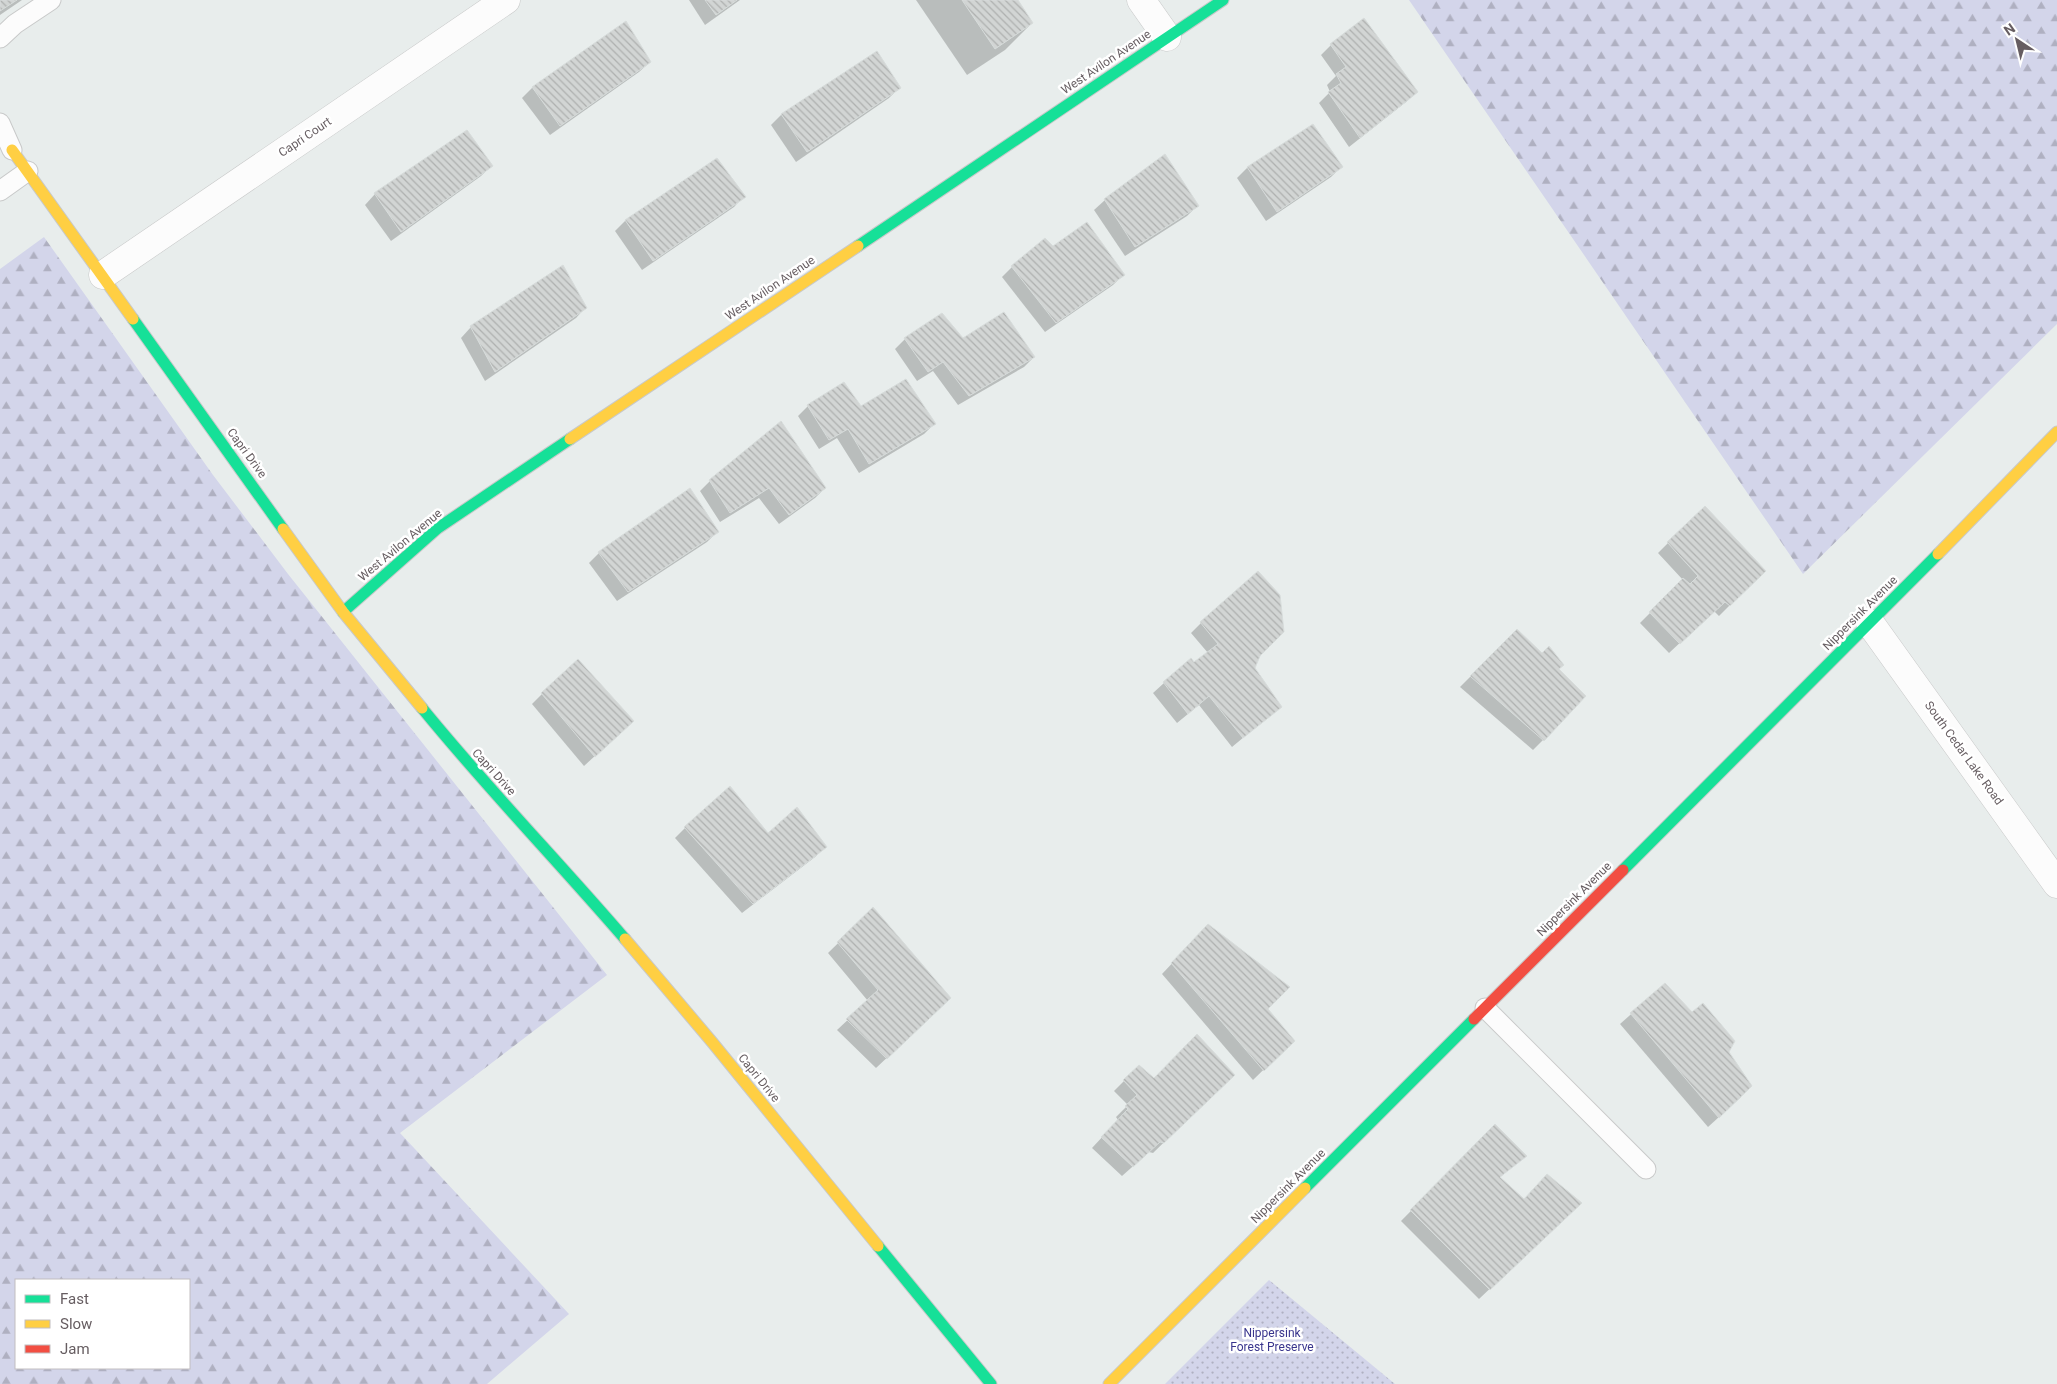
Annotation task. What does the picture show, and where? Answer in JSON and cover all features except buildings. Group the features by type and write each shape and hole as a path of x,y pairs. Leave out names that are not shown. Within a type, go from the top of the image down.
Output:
{"street":[{"name":"Capri Court","path":"103,275 506,0"},
{"path":"1141,0 1167,37"},
{"name":"West Avilon Avenue","path":"343,612 438,528 1223,0"},
{"name":"Capri Drive","path":"12,150 343,612 455,749 577,883 712,1042 991,1384"},
{"name":"Nippersink Avenue","path":"1109,1384 1870,623 2057,432"},
{"name":"South Cedar Lake Road","path":"1870,623 2057,884"}],"lane":[{"path":"0,38 15,24 51,0"},
{"path":"0,123 12,150"},
{"path":"0,191 28,171"},
{"path":"1485,1008 1646,1169"}],"green space":[{"path":"1409,0 2057,0 2057,324 1803,574"},
{"path":"44,237 213,475 288,574 607,975 400,1133 569,1314 487,1384 0,1384 0,269"},
{"name":"Nippersink Forest Preserve","path":"1269,1280 1395,1384 1165,1384"}],"traffic: fast":[{"path":"858,246 1223,0"},
{"path":"133,319 283,529"},
{"path":"343,612 438,528 570,439"},
{"path":"1623,870 1938,554"},
{"path":"422,708 625,939"},
{"path":"1305,1188 1474,1019"},
{"path":"878,1246 991,1384"}],"traffic: slow":[{"path":"12,150 133,319"},
{"path":"570,439 858,246"},
{"path":"1938,554 2057,432"},
{"path":"283,529 343,612 422,708"},
{"path":"625,939 712,1042 878,1246"},
{"path":"1109,1384 1305,1188"}],"traffic: jam":[{"path":"1474,1019 1623,870"}]}
